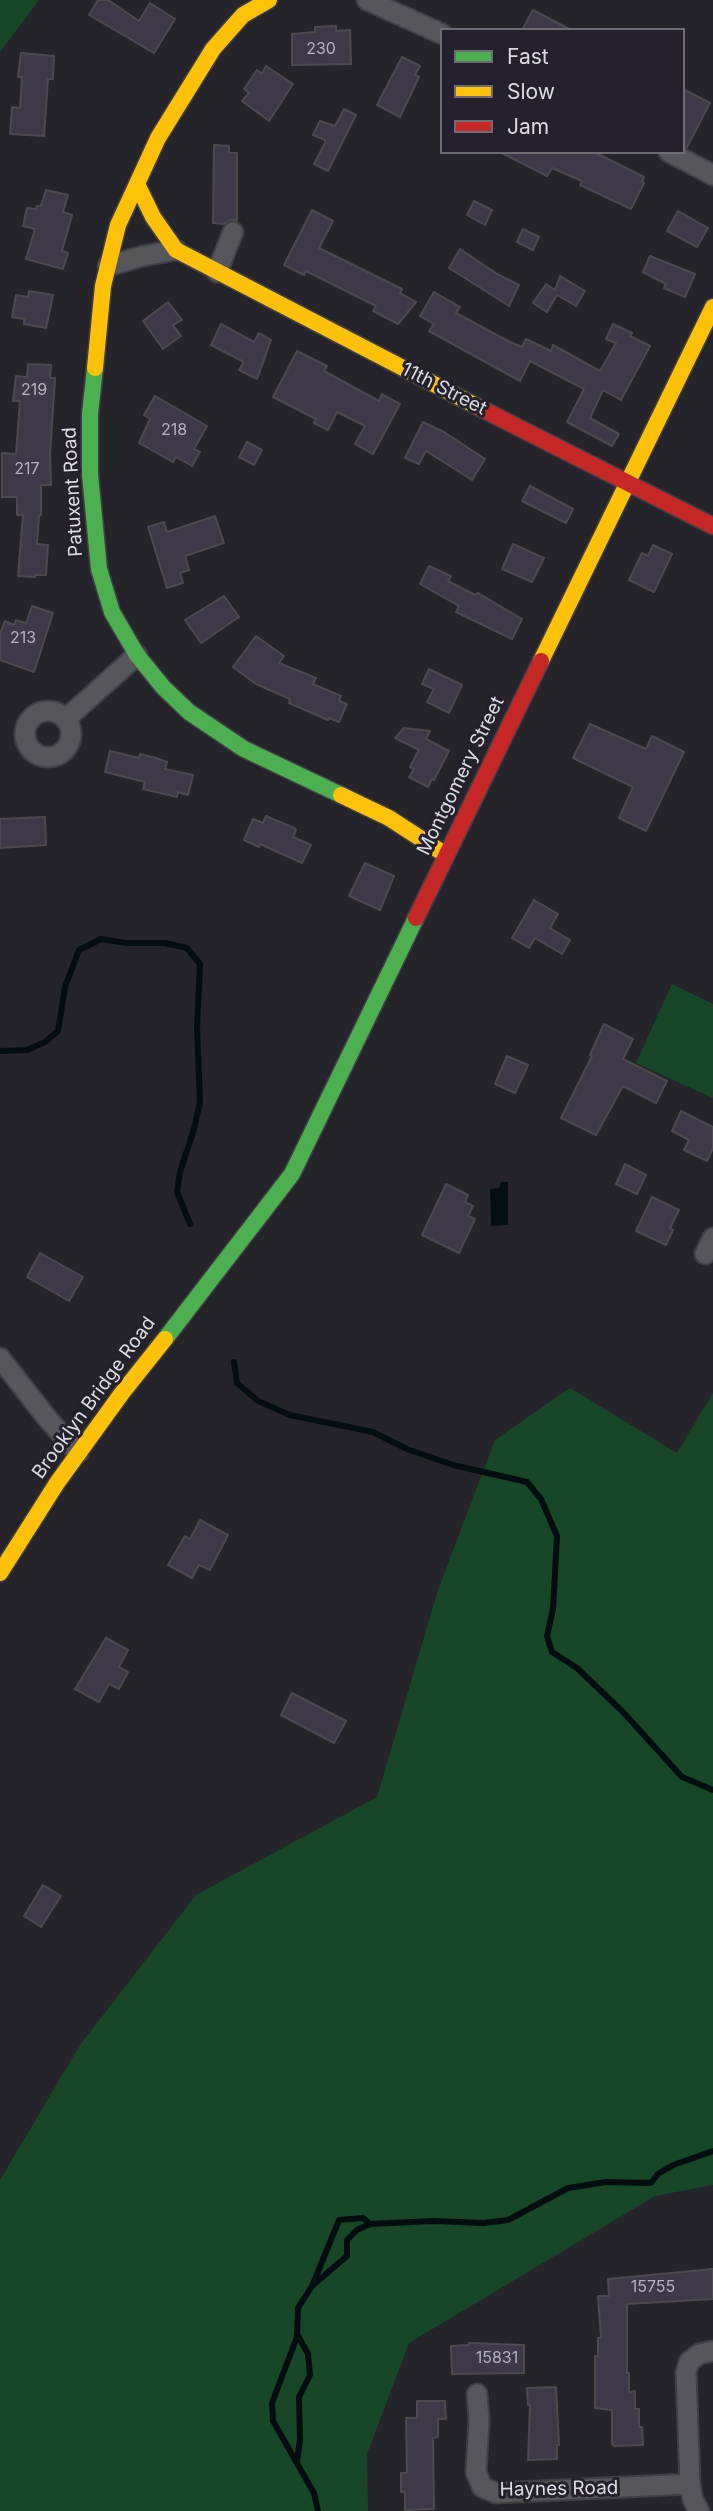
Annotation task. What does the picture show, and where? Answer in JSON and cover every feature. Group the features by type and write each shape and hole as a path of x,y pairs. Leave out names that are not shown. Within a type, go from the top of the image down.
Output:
{"street":[{"name":"Patuxent Road","path":"269,0 243,15 213,48 158,138 118,225 103,286 90,414 90,474 99,569 111,612 137,655 163,687 189,712 216,732 281,767 389,818 446,855"},
{"path":"367,0 440,33"},
{"path":"673,154 713,175"},
{"name":"11th Street","path":"137,184 153,217 176,250 713,526"},
{"path":"217,272 233,232"},
{"path":"108,266 176,250"},
{"name":"Montgomery Street","path":"232,1254 292,1174 713,307"},
{"path":"66,719 137,655"},
{"name":"Brooklyn Bridge Road","path":"0,1573 78,1453 232,1254"},
{"path":"0,1358 47,1419 78,1453"},
{"path":"699,2511 693,2500 690,2484 686,2372 689,2362 699,2354 713,2351"},
{"name":"Haynes Road","path":"477,2394 477,2472 482,2487 496,2493 690,2484"}],"green space":[{"path":"0,0 39,0 0,52"},
{"path":"672,984 713,1004 713,1098 636,1063"},
{"path":"570,1388 677,1453 713,1393 713,2185 655,2196 409,2343 367,2454 368,2511 0,2511 0,2180 80,2045 196,1895 377,1797 438,1590 495,1440"}],"shaded area":[{"path":"501,1182 508,1182 508,1225 491,1226 490,1189 499,1188"}],"building":[{"path":"98,0 108,0 139,21 150,3 175,19 154,53 89,15"},
{"path":"533,10 567,28 523,28"},
{"path":"336,26 336,31 350,30 351,64 292,65 292,34 315,32 315,27"},
{"path":"21,53 54,56 53,79 48,79 44,136 10,134 12,107 20,108 22,77 18,77"},
{"path":"402,57 420,66 415,75 419,77 400,117 377,105"},
{"path":"266,66 293,84 269,121 242,101 249,93 244,89 257,70 262,74"},
{"path":"685,90 710,103 685,146"},
{"path":"344,109 356,115 328,171 314,164 325,140 313,135 320,121 335,126"},
{"path":"214,145 229,146 229,153 237,153 237,220 224,224 213,223"},
{"path":"504,154 598,154 644,177 644,183 631,209 580,185 582,181 552,168 547,176"},
{"path":"46,190 68,195 63,212 72,215 62,251 68,253 63,269 26,259 35,229 23,226 27,208 36,209 41,206"},
{"path":"474,201 492,210 485,225 467,215"},
{"path":"312,210 333,221 319,248 402,289 400,293 416,302 398,324 373,311 376,306 306,271 304,275 284,265"},
{"path":"678,211 708,228 697,247 667,231"},
{"path":"523,229 539,237 533,250 517,242"},
{"path":"460,249 519,285 509,306 449,268"},
{"path":"650,256 695,274 685,297 664,288 666,284 643,272"},
{"path":"560,276 585,291 576,306 557,295 547,312 533,303 546,284 555,290"},
{"path":"29,291 53,295 46,328 24,324 24,319 12,317 16,295 28,297"},
{"path":"434,292 460,307 456,313 508,341 522,347 526,339 551,351 553,345 600,371 616,343 606,339 613,324 650,346 621,400 603,390 590,418 619,434 612,446 567,422 584,389 530,361 520,381 429,331 434,324 420,316"},
{"path":"168,302 182,320 173,325 181,336 163,349 143,321"},
{"path":"221,324 254,342 259,333 271,340 257,379 239,370 244,362 211,345"},
{"path":"297,351 327,366 324,371 379,401 382,394 400,404 373,454 355,444 365,426 337,412 328,430 314,423 316,419 273,397"},
{"path":"28,364 51,365 50,378 55,378 50,454 51,485 41,485 37,544 48,545 46,575 35,577 18,576 23,515 17,515 17,497 2,497 2,453 16,454 20,401 13,401 16,376 27,377"},
{"path":"155,396 207,426 194,449 200,452 192,466 176,457 173,462 139,443 150,419 144,415"},
{"path":"423,422 444,432 485,459 472,480 426,451 419,464 405,458"},
{"path":"247,442 262,450 254,465 239,457"},
{"path":"530,486 573,509 566,523 522,501"},
{"path":"215,516 224,543 185,556 189,570 180,573 183,583 167,588 148,527 164,522 167,532"},
{"path":"513,544 544,558 532,582 502,569"},
{"path":"653,545 672,554 654,592 629,580 642,553 648,556"},
{"path":"429,566 451,576 448,581 475,595 478,593 522,619 512,639 456,612 459,606 420,584"},
{"path":"224,596 239,617 201,643 185,620"},
{"path":"32,606 53,613 34,672 0,660 0,634 5,621 14,625 16,620 26,623"},
{"path":"256,636 284,656 279,663 316,678 313,684 341,696 339,701 347,704 339,722 289,703 290,699 256,684 233,667"},
{"path":"429,669 462,685 449,713 427,702 434,689 422,684"},
{"path":"590,724 646,749 652,736 684,752 646,831 619,818 633,787 573,758"},
{"path":"404,728 430,731 426,739 449,751 428,787 409,777 414,769 410,767 419,750 395,738"},
{"path":"110,751 139,758 140,754 156,758 167,762 165,769 193,775 188,795 178,792 177,797 143,789 145,782 105,772"},
{"path":"266,816 294,828 296,830 293,837 311,845 302,863 260,844 259,847 244,840 253,819 263,823"},
{"path":"45,817 46,845 0,848 0,819"},
{"path":"365,863 394,876 380,910 349,896"},
{"path":"534,900 558,914 550,928 570,940 562,954 535,938 529,948 512,938"},
{"path":"604,1024 633,1039 623,1059 667,1081 656,1103 623,1086 596,1135 561,1118 592,1056 590,1055"},
{"path":"507,1056 528,1065 515,1093 495,1084"},
{"path":"681,1111 713,1127 713,1148 707,1161 684,1150 689,1140 672,1131"},
{"path":"625,1164 646,1175 637,1194 616,1184"},
{"path":"446,1184 468,1195 465,1202 473,1206 468,1216 475,1219 459,1253 422,1235"},
{"path":"652,1197 679,1210 670,1228 673,1230 666,1245 636,1231"},
{"path":"40,1253 83,1277 69,1301 27,1277"},
{"path":"200,1520 228,1535 210,1570 199,1565 192,1578 168,1565 185,1536 190,1539"},
{"path":"106,1638 128,1650 119,1667 128,1672 119,1689 109,1684 99,1702 75,1689"},
{"path":"292,1693 346,1721 334,1743 281,1715"},
{"path":"43,1885 61,1896 41,1927 24,1916"},
{"path":"713,2269 713,2299 627,2304 629,2392 635,2391 635,2409 639,2409 643,2445 614,2446 612,2410 595,2408 595,2356 598,2356 598,2338 601,2338 598,2296 609,2296 608,2279"},
{"path":"469,2343 524,2345 524,2373 452,2374 451,2346"},
{"path":"556,2387 559,2445 557,2459 528,2460 530,2405 527,2388"},
{"path":"417,2401 445,2401 446,2419 438,2419 438,2437 433,2438 434,2509 405,2510 401,2473 407,2473 406,2418 417,2418"}],"waterway":[{"path":"0,1051 27,1050 45,1042 58,1031 65,987 79,950 101,939 126,943 165,943 187,948 200,964 197,1028 200,1102 177,1192 190,1224"},
{"path":"234,1362 237,1383 258,1401 290,1415 373,1432 407,1449 453,1465 527,1482 541,1499 557,1536 553,1609 547,1636 552,1652 577,1668 623,1712 682,1777 713,1790"},
{"path":"318,2511 314,2493 273,2421 272,2403 297,2337 298,2308 312,2286 347,2256 347,2240 357,2230 370,2224 433,2221 484,2223 508,2220 568,2188 606,2182 651,2183 658,2174 673,2165 713,2151"},
{"path":"313,2284 339,2220 363,2218 370,2224"},
{"path":"297,2334 308,2354 310,2375 299,2397 300,2439 297,2462"}],"traffic: fast":[{"path":"95,368 90,414 90,474 99,569 112,612 137,655 163,687 189,712 244,749 341,795"},
{"path":"165,1339 292,1174 416,918"}],"traffic: slow":[{"path":"95,368 103,286 118,225 158,138 213,49 243,15 269,0"},
{"path":"137,184 153,217 176,250 478,407"},
{"path":"541,661 713,307"},
{"path":"341,795 389,818 446,855"},
{"path":"0,1573 57,1483 165,1339"}],"traffic: jam":[{"path":"478,407 713,526"},
{"path":"416,918 541,661"}]}
